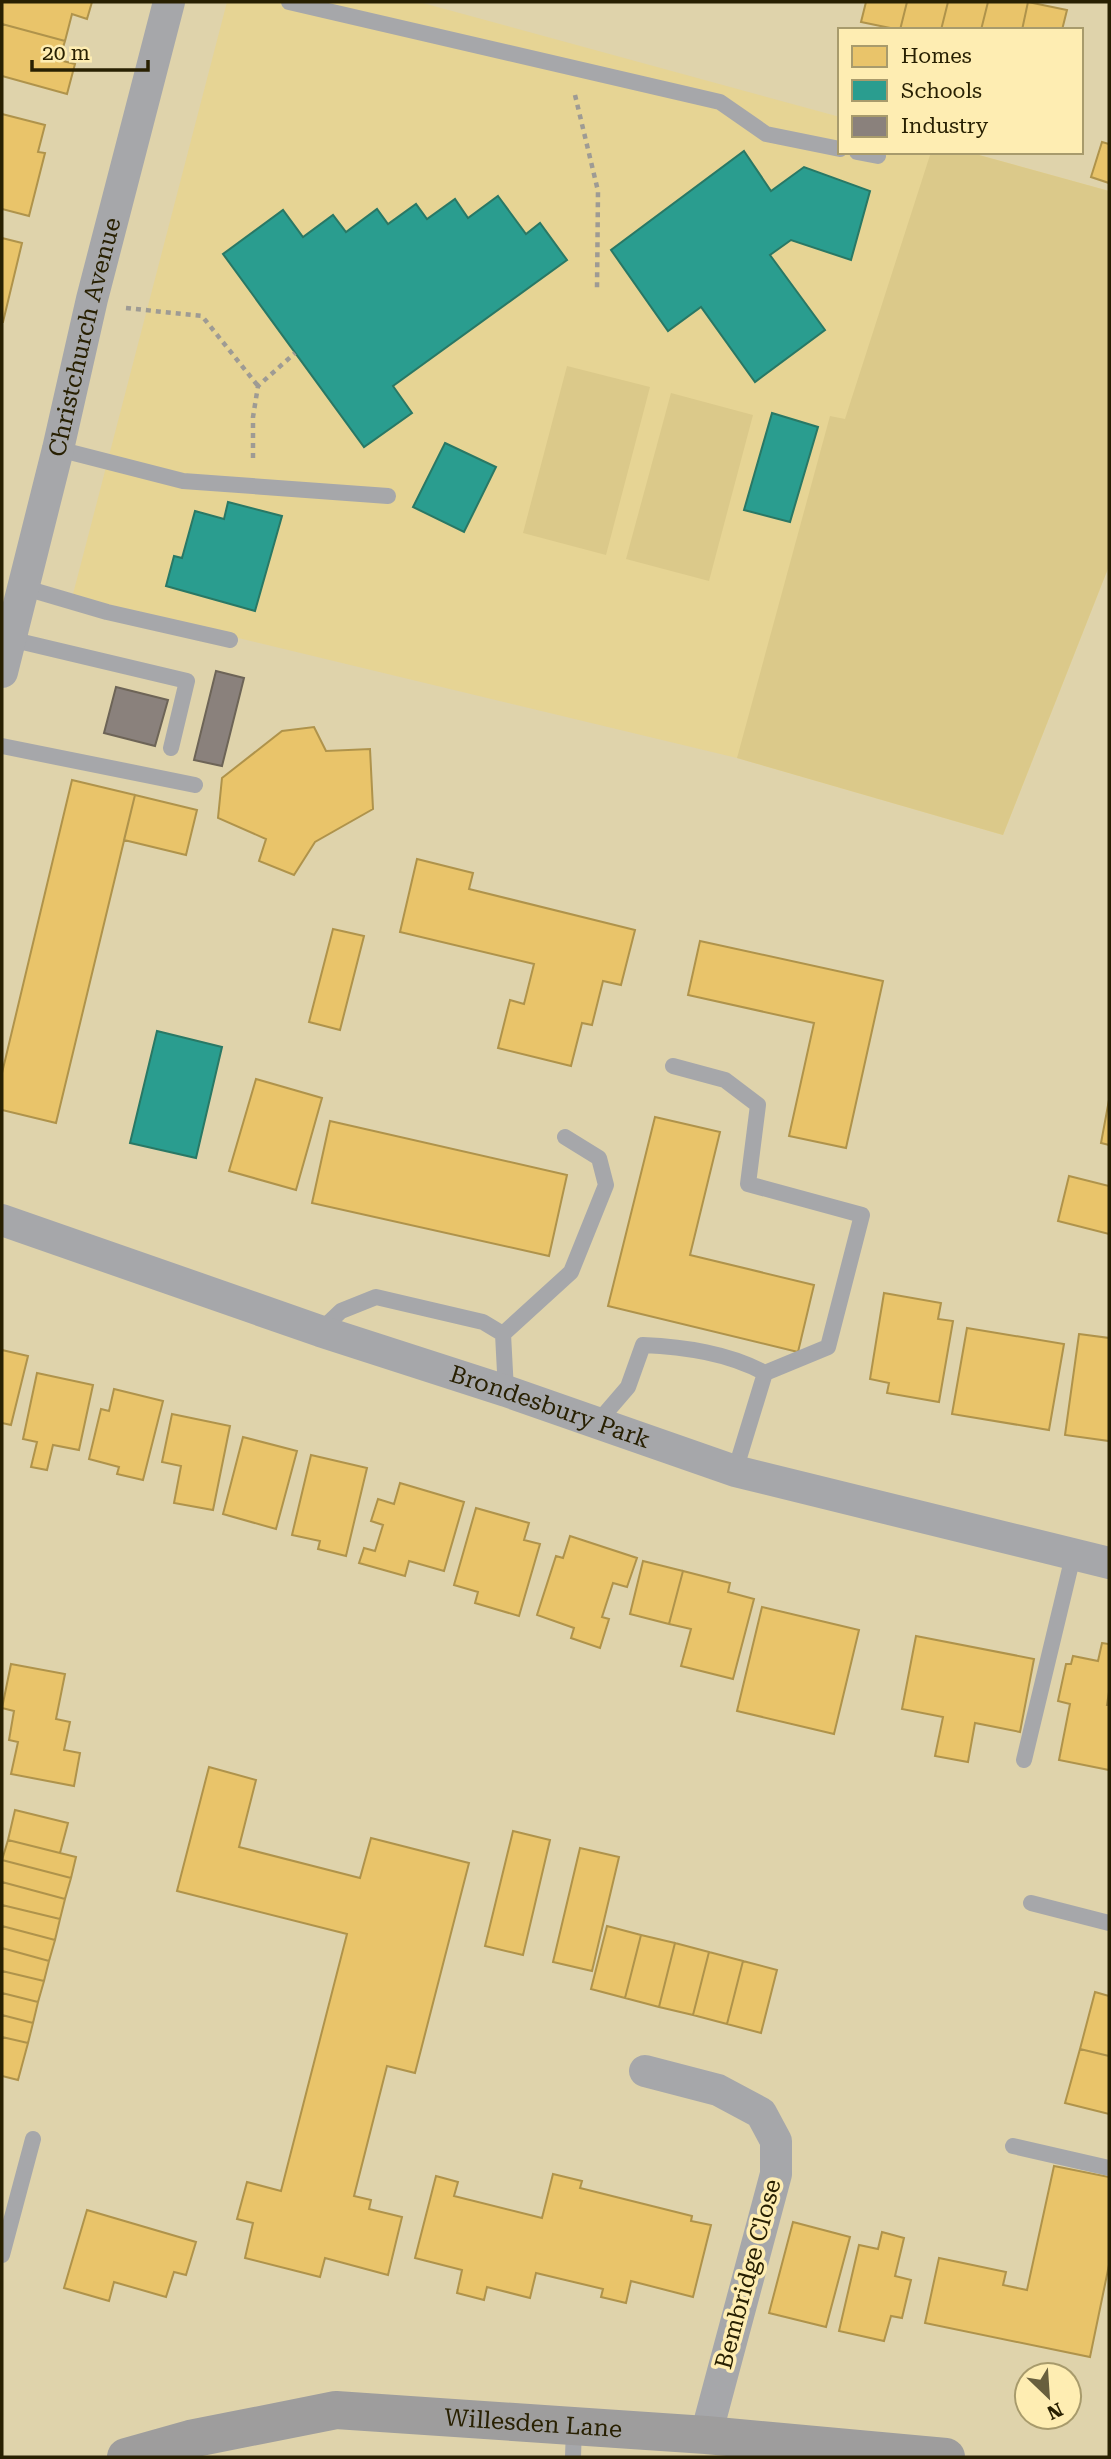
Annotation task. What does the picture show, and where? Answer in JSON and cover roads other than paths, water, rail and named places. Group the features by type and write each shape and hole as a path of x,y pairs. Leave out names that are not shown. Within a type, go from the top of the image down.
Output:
{"main road":[{"name":"Willesden Lane","path":"126,2457 190,2440 336,2410 573,2442 692,2438 946,2457"}],"street":[{"name":"Christchurch Avenue","path":"4,660 58,449 92,299 169,2"},
{"name":"Brondesbury Park","path":"2,1220 735,1471 1109,1563"},
{"name":"Bembridge Close","path":"645,2071 718,2090 761,2113 776,2141 776,2174 692,2438"}],"lane":[{"path":"289,2 720,102 766,134 838,149"},
{"path":"868,154 878,156"},
{"path":"58,449 183,481 388,496"},
{"path":"22,587 107,612 230,640"},
{"path":"4,660 187,681 171,748"},
{"path":"2,746 195,785"},
{"path":"673,1066 725,1080 758,1105 748,1184 863,1215 828,1347 765,1374 735,1471"},
{"path":"503,1334 571,1272 606,1185 599,1158 565,1137"},
{"path":"320,1331 341,1311 376,1297 483,1322 503,1334"},
{"path":"503,1334 506,1391"},
{"path":"597,1423 628,1388 643,1345 686,1348 749,1365 765,1374"},
{"path":"1024,1760 1073,1556"},
{"path":"1031,1903 1109,1923"},
{"path":"2,2255 33,2139"},
{"path":"1013,2146 1109,2168"}]}
